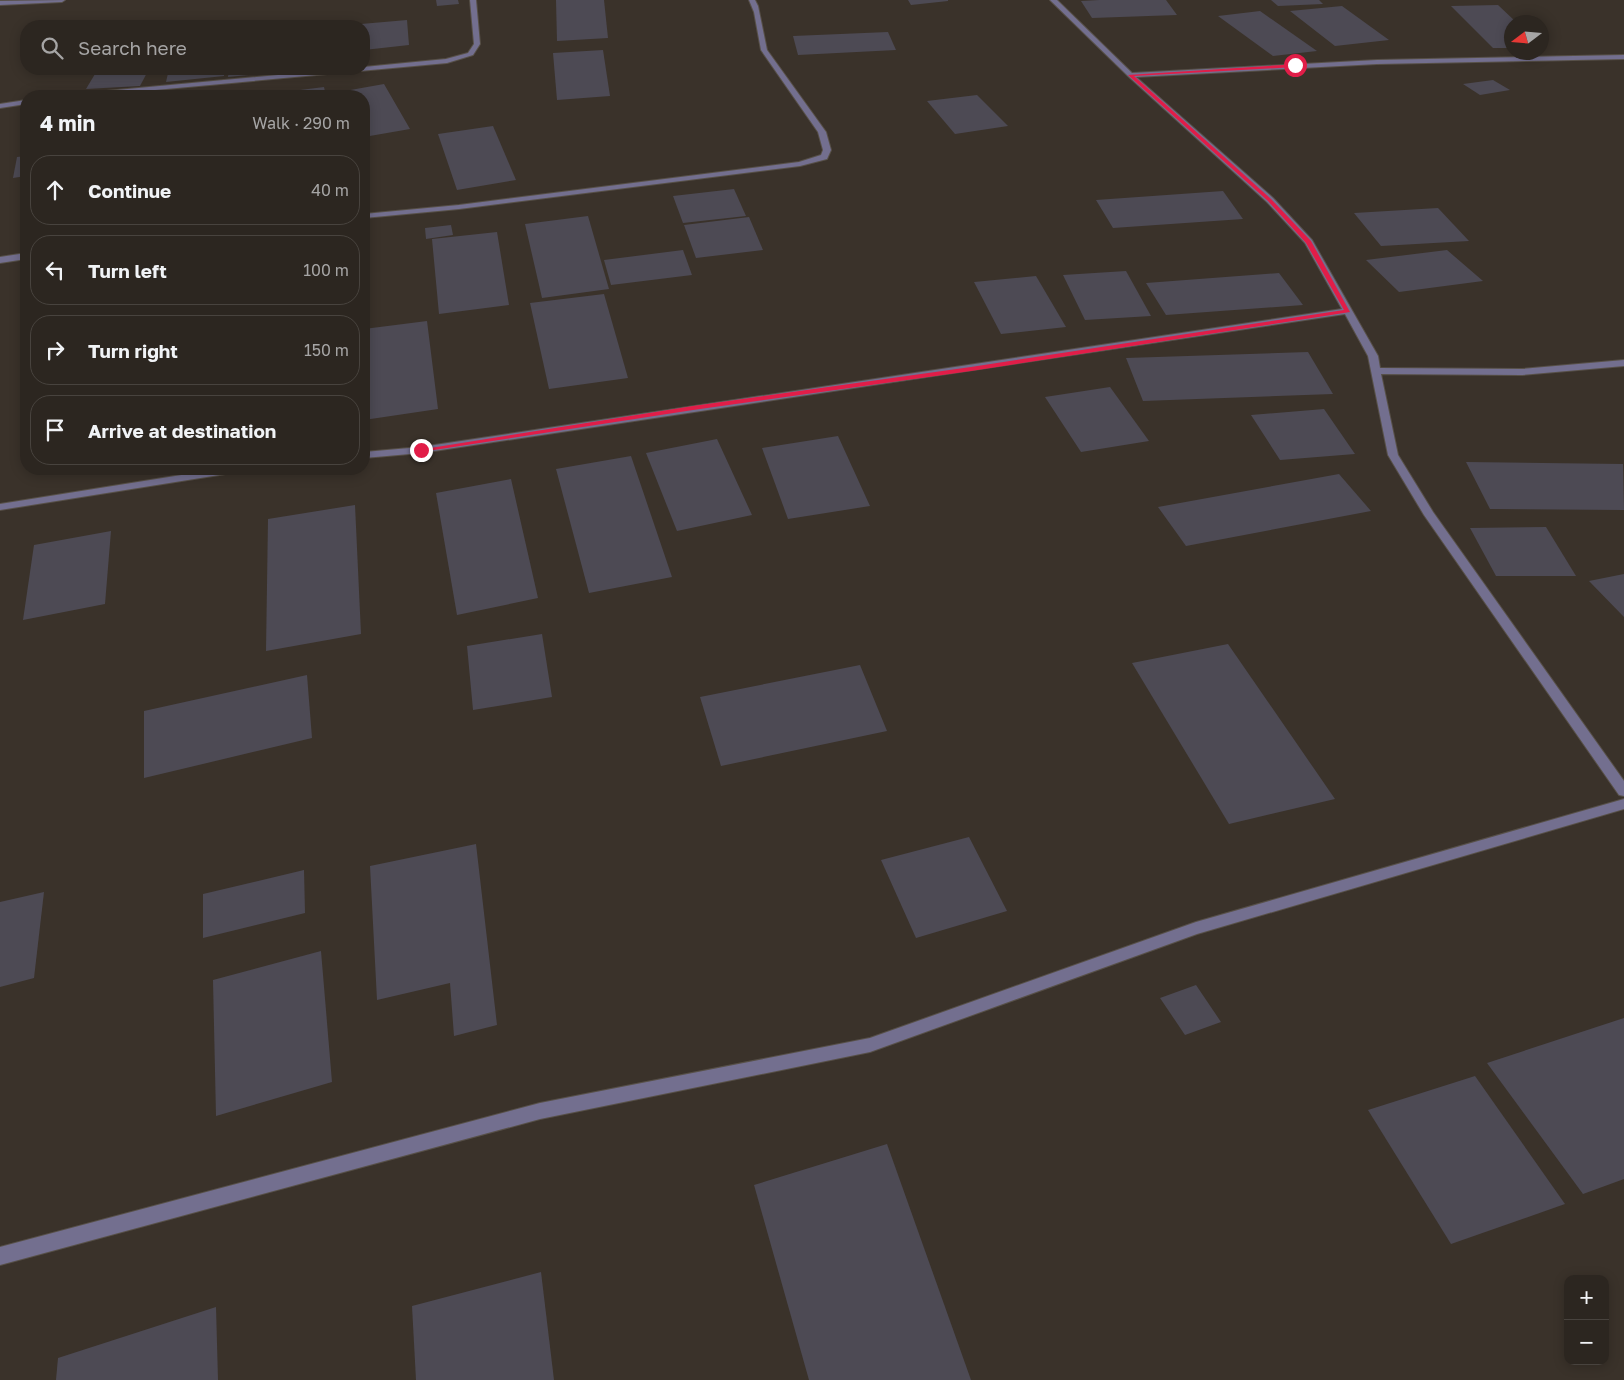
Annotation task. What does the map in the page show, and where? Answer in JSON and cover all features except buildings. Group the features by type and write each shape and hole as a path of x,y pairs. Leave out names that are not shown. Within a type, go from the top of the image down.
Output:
{"street":[{"path":"0,3 62,0"},
{"path":"370,68 447,62 471,54 477,44 473,0"},
{"path":"370,215 459,207 800,164 824,157 827,150 822,132 764,50 760,40 758,9 752,0"},
{"path":"1053,0 1130,75 1270,200 1309,242 1373,356 1392,455 1428,513 1624,791"},
{"path":"1130,75 1359,63 1624,57"},
{"path":"119,90 291,75"},
{"path":"0,106 20,103"},
{"path":"0,260 20,257"},
{"path":"370,454 421,450 1348,311"},
{"path":"1376,371 1522,372 1624,363"},
{"path":"0,507 200,475"},
{"path":"0,1256 540,1111 870,1045 1196,928 1624,804"}],"route":[{"path":"421,450 1348,311 1309,242 1270,200 1130,75 1295,65"}]}
